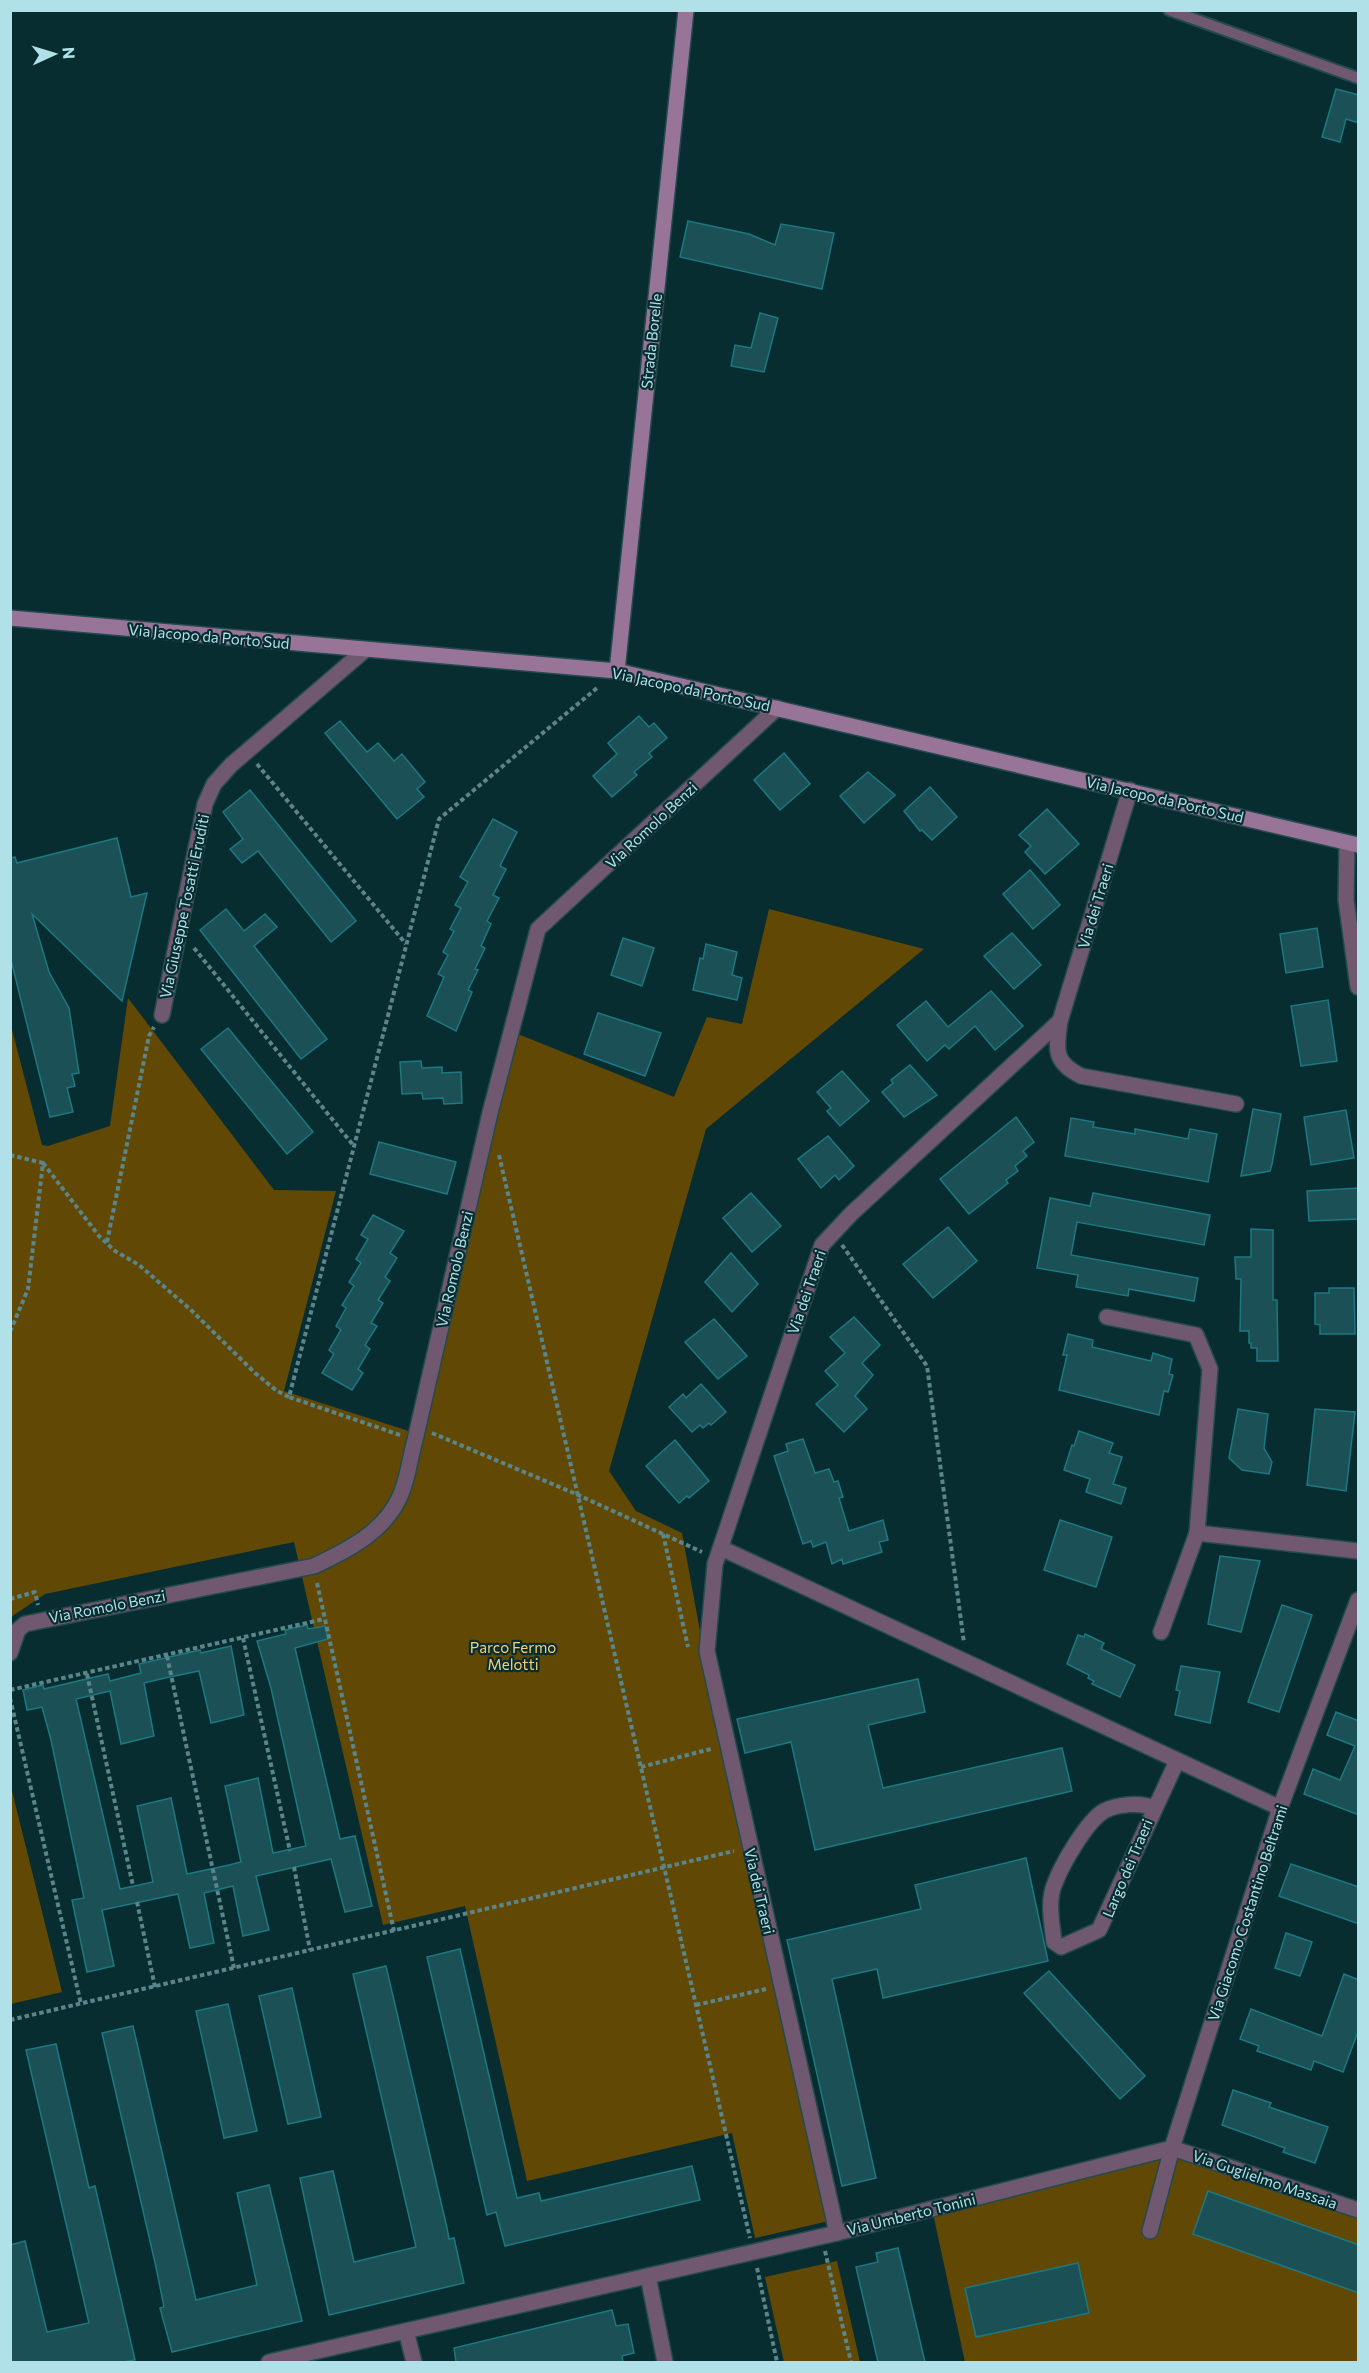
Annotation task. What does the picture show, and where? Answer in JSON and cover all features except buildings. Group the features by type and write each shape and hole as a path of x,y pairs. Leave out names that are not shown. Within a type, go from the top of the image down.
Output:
{"street":[{"name":"Strada Borelle","path":"617,671 686,10"},
{"name":"Via Jacopo da Porto Sud","path":"10,618 617,671 1353,844"},
{"name":"Via Giuseppe Tosatti Eruditi","path":"162,1015 178,929 206,804 214,784 246,752 365,650"},
{"name":"Via Romolo Benzi","path":"10,1653 18,1630 25,1624 41,1619 314,1566 343,1552 372,1533 390,1514 401,1495 490,1113 538,929 777,708"},
{"name":"Via dei Traeri","path":"1130,790 1060,1021 1056,1050 1065,1068 1081,1076 1236,1104"},
{"path":"1353,844 1346,900 1359,987"},
{"name":"Via dei Traeri","path":"830,2234 707,1652 719,1553 822,1245 833,1232 1060,1021"},
{"path":"1107,1317 1196,1335 1210,1370 1197,1533 1161,1632"},
{"path":"1197,1533 1359,1551"},
{"path":"719,1553 967,1662 1280,1808"},
{"name":"Via Giacomo Costantino Beltrami","path":"1150,2231 1172,2148 1280,1808 1359,1600"},
{"name":"Largo dei Traeri","path":"1153,1808 1142,1803 1105,1810 1087,1827 1054,1884 1051,1912 1054,1942 1061,1947 1099,1930 1153,1808 1177,1761"},
{"name":"Via Umberto Tonini","path":"269,2362 830,2234 1172,2148"},
{"name":"Via Guglielmo Massaia","path":"1172,2148 1359,2210"},
{"path":"648,2276 664,2362"},
{"path":"406,2331 414,2362"}],"lane":[{"path":"1169,10 1359,78"}],"path":[{"path":"289,1397 439,819 617,671"},
{"path":"246,752 406,944"},
{"path":"178,929 354,1146"},
{"path":"107,1243 149,1036 162,1015"},
{"path":"497,1148 777,2362"},
{"path":"10,1155 43,1163 107,1243 139,1265 190,1309 255,1373 277,1391 289,1397 416,1434 576,1494 719,1553"},
{"path":"10,1332 28,1289 43,1163"},
{"path":"833,1232 927,1366 967,1662"},
{"path":"314,1566 394,1931"},
{"path":"10,1599 35,1592 41,1619"},
{"path":"10,1690 324,1619"},
{"path":"243,1638 290,1851"},
{"path":"167,1656 234,1968"},
{"path":"87,1674 133,1886"},
{"path":"10,1698 81,2004"},
{"path":"641,1767 711,1749"},
{"path":"10,2020 735,1851"},
{"path":"294,1867 310,1950"},
{"path":"137,1902 155,1987"},
{"path":"696,2005 766,1989"},
{"path":"830,2234 851,2362"}],"green space":[{"name":"Parco Fermo Melotti","path":"769,909 924,949 706,1129 609,1471 636,1511 682,1533 709,1680 829,2221 755,2238 732,2133 527,2181 465,1906 383,1925 294,1542 45,1594 11,1617 10,1022 42,1145 48,1146 110,1126 128,998 274,1190 336,1191 284,1391 418,1434 518,1034 674,1097 707,1017 742,1024"},
{"path":"10,1783 62,1992 11,2004 10,2004"},
{"path":"1174,2147 1358,2212 1358,2362 965,2362 931,2204"},
{"path":"837,2261 860,2362 784,2362 765,2277"}]}
